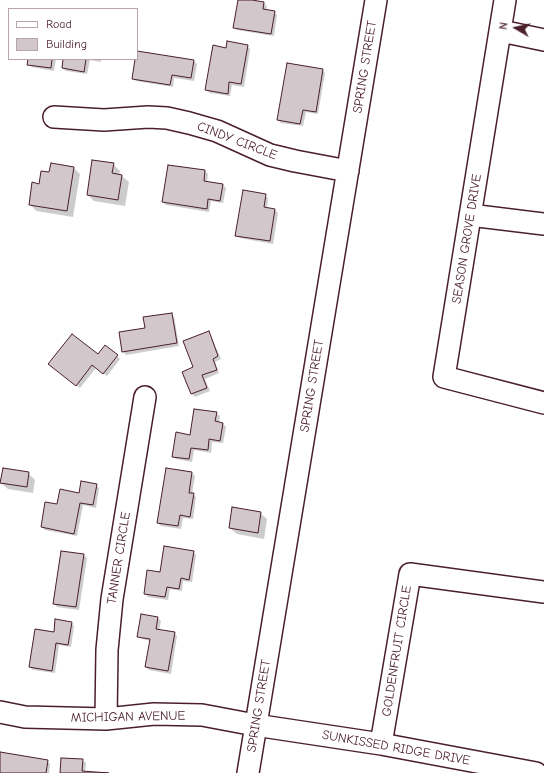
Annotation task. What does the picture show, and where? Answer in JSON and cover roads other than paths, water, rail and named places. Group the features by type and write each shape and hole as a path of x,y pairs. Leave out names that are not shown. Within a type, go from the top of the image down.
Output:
{"street":[{"name":"SPRING STREET","path":"248,773 376,0"},
{"name":"SEASON GROVE DRIVE","path":"505,0 444,377 544,403"},
{"path":"501,31 544,40"},
{"name":"CINDY CIRCLE","path":"54,116 104,120 148,117 167,118 217,131 270,155 295,162 348,171"},
{"path":"470,215 544,224"},
{"name":"TANNER CIRCLE","path":"106,719 107,650 112,599 145,397"},
{"name":"GOLDENFRUIT CIRCLE","path":"381,744 410,574 544,592"},
{"name":"MICHIGAN AVENUE","path":"0,712 25,717 106,719 154,714 202,716 255,725"},
{"name":"SUNKISSED RIDGE DRIVE","path":"255,725 381,744 536,773"}]}
